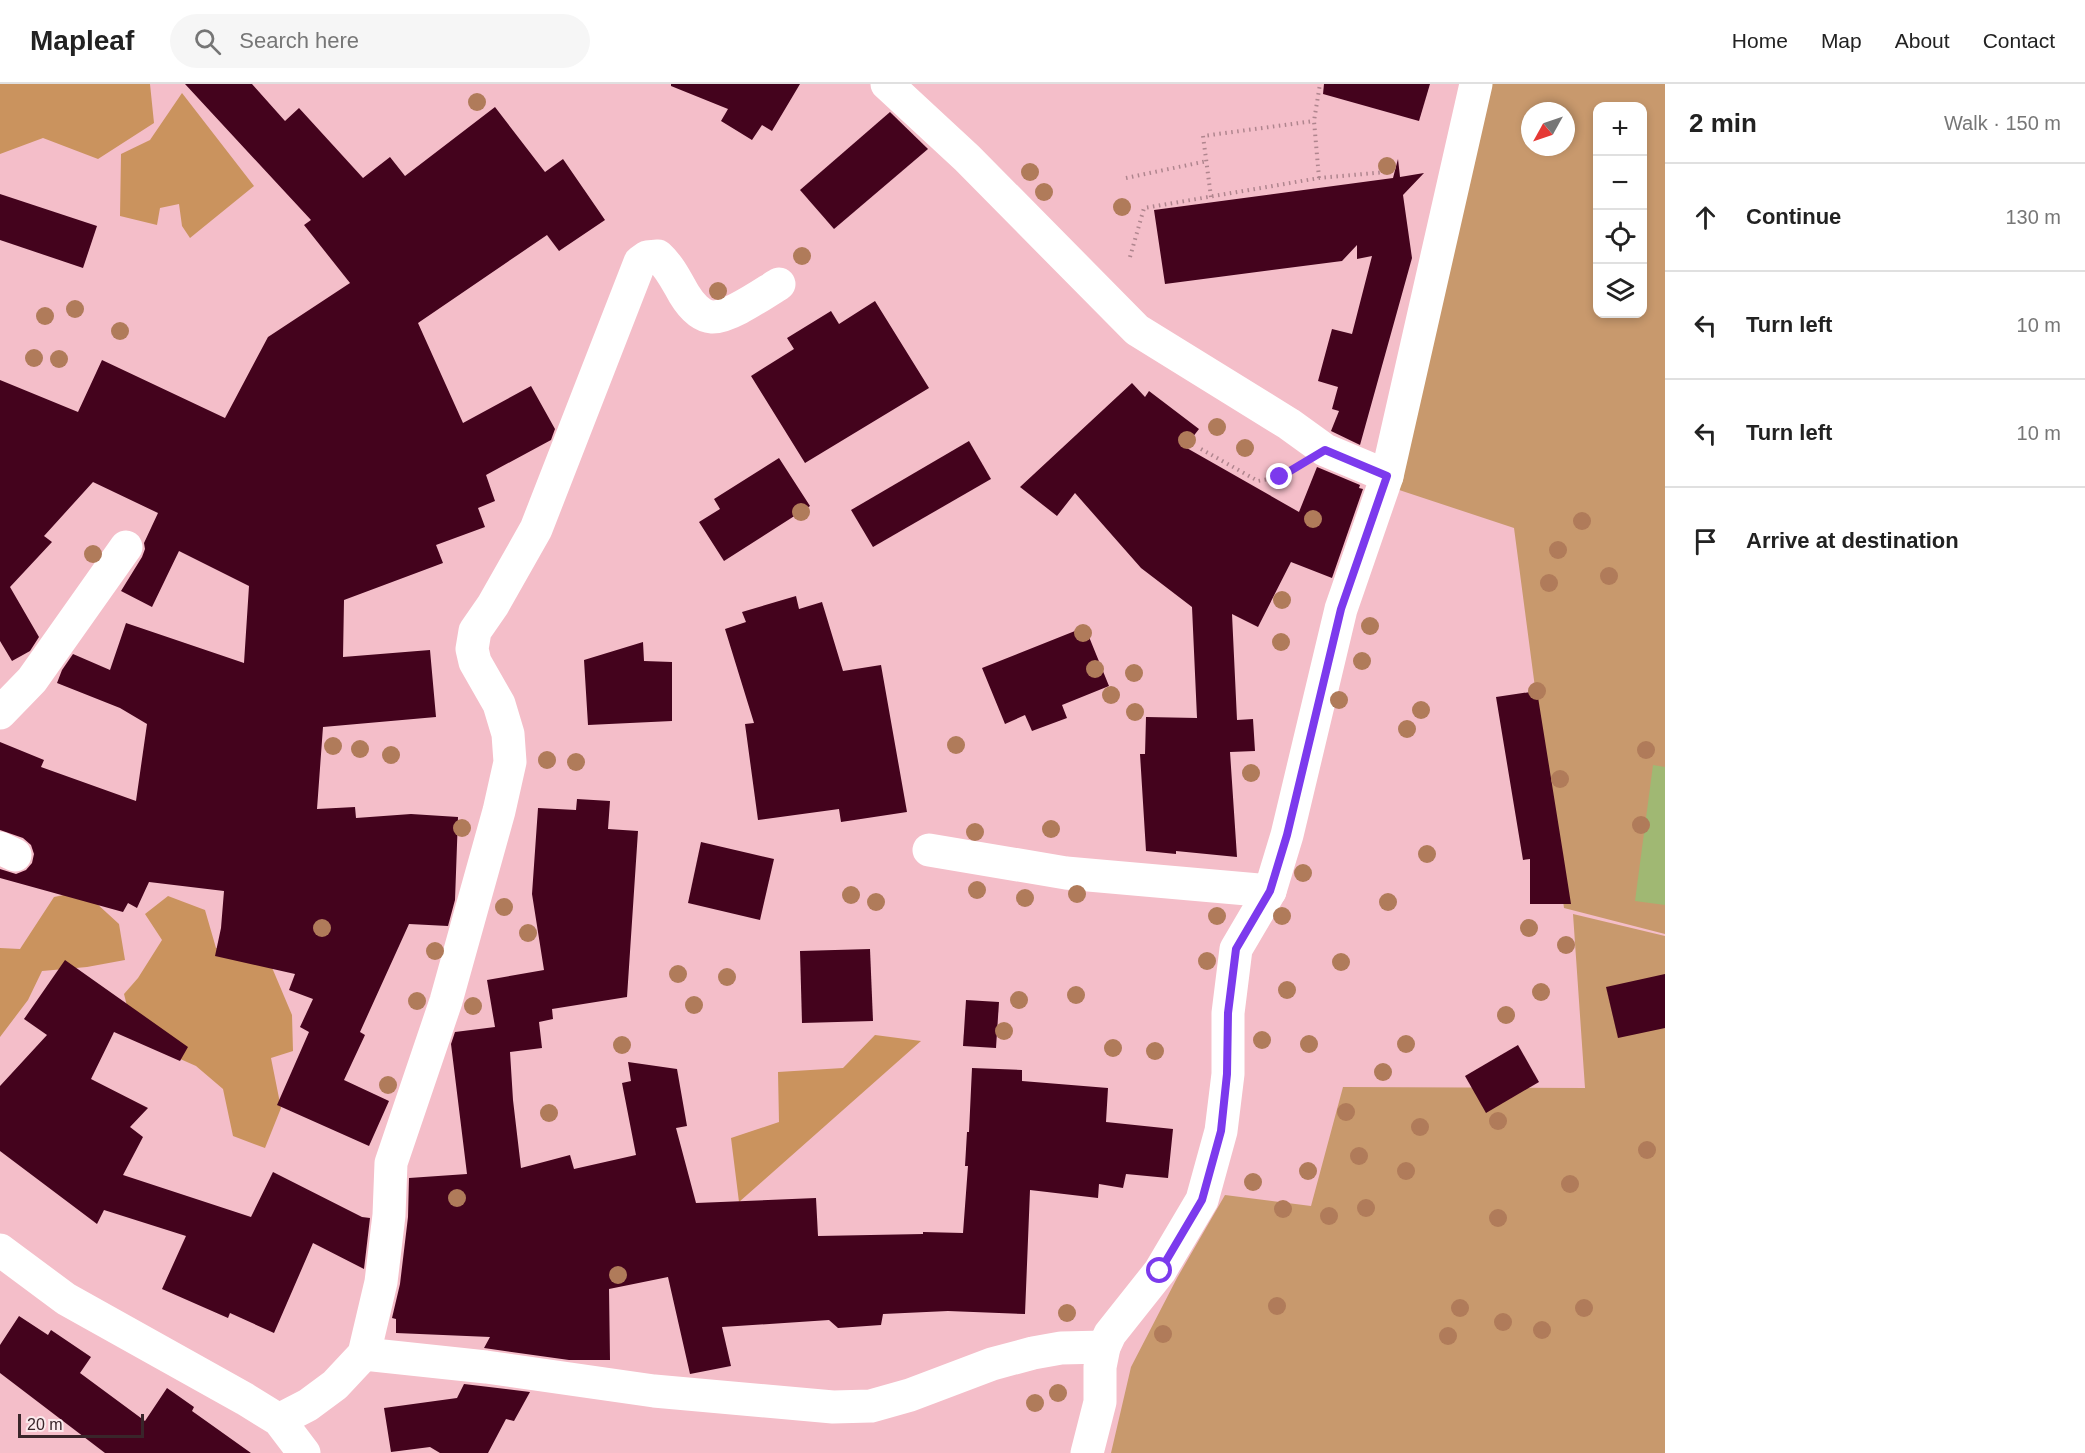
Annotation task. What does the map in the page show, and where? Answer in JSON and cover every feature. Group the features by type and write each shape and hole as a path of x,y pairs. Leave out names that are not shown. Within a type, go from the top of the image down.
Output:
{"street":[{"path":"887,84 967,158 1137,330 1289,424 1325,450 1387,476"},
{"path":"1087,1453 1100,1402 1100,1367 1104,1347 1110,1334 1160,1271 1202,1200 1221,1131 1227,1074 1229,1003 1236,949 1270,891 1287,835 1341,609 1387,476 1476,84"},
{"path":"279,1420 308,1405 335,1385 364,1354 381,1282 389,1215 391,1163 446,1001 499,811 510,762 508,734 499,704 475,662 472,649 475,631 493,605 536,529 640,262 647,257 658,256 668,265 694,307 702,314 713,318 728,313 779,284"},
{"path":"0,713 32,680 126,547"},
{"path":"929,850 1066,873 1270,891"},
{"path":"0,1250 66,1299 279,1420 303,1453"},
{"path":"364,1354 486,1367 664,1392 833,1407 871,1406 910,1395 992,1364 1033,1353 1061,1348 1104,1347"}],"path":[{"path":"1319,178 1314,121 1320,84"},
{"path":"1211,197 1203,136 1314,121"},
{"path":"1126,178 1207,160"},
{"path":"1130,257 1144,208 1319,178 1386,172"},
{"path":"1201,449 1257,481 1280,477 1325,450"}],"shaded area":[{"path":"0,84 150,84 154,123 98,159 43,138 0,154"},
{"path":"1492,84 1665,84 1665,934 1564,908 1514,528 1375,482"},
{"path":"182,93 254,186 190,238 182,226 179,204 160,208 157,225 120,216 121,154 150,140"},
{"path":"1653,765 1665,767 1665,905 1635,901"},
{"path":"83,891 119,924 125,960 87,967 42,971 28,1000 0,1037 0,948 20,949 54,897"},
{"path":"168,896 205,910 216,948 265,951 292,1015 293,1051 271,1058 281,1108 265,1148 233,1136 223,1089 196,1066 160,1050 129,1014 124,994 138,978 162,940 145,914"},
{"path":"1573,914 1665,936 1665,1453 1111,1453 1131,1367 1177,1278 1225,1195 1311,1206 1343,1087 1585,1088"},
{"path":"875,1035 921,1041 739,1202 731,1138 779,1122 778,1072 843,1068"}],"building":[{"path":"185,84 252,84 285,121 299,108 363,178 390,157 405,176 495,107 545,172 563,159 605,220 559,251 547,235 418,323 463,423 531,386 555,429 551,440 486,475 495,501 478,508 485,527 436,545 443,563 344,600 343,657 430,650 436,717 323,727 317,809 355,807 356,818 411,814 458,817 455,900 448,926 409,924 360,1032 365,1035 344,1080 389,1101 369,1146 277,1105 309,1032 300,1027 313,999 289,990 295,974 215,956 221,928 224,891 149,882 137,908 128,903 123,912 0,878 0,869 16,874 26,870 32,863 34,854 31,845 23,838 0,830 0,742 44,760 41,767 136,801 147,724 120,708 57,683 62,670 73,654 110,670 126,623 244,663 249,586 179,551 152,607 121,591 142,557 145,549 144,543 158,513 93,482 44,536 52,542 10,587 39,637 30,651 12,661 0,641 0,380 78,412 102,360 225,418 268,337 350,283 304,225 311,220"},
{"path":"671,84 800,84 772,131 762,125 752,140 721,121 728,109 671,86"},
{"path":"1324,84 1430,84 1419,121 1323,94"},
{"path":"890,112 928,149 834,229 800,190"},
{"path":"1398,159 1400,177 1424,173 1403,195 1412,258 1360,445 1331,431 1339,411 1332,409 1338,387 1318,381 1332,329 1352,334 1372,256 1357,259 1357,245 1342,261 1165,284 1154,210 1393,178"},
{"path":"0,194 97,226 83,268 0,240"},
{"path":"875,301 929,388 805,463 751,376 794,349 787,338 831,311 839,324"},
{"path":"1132,383 1145,397 1149,391 1199,429 1185,447 1299,512 1317,467 1360,485 1359,488 1363,489 1332,578 1291,562 1258,627 1232,614 1237,720 1253,719 1255,751 1230,752 1237,857 1176,851 1176,854 1146,851 1140,754 1145,754 1146,717 1197,718 1192,607 1141,568 1075,493 1057,516 1020,487"},
{"path":"969,441 991,479 873,547 851,510"},
{"path":"779,458 810,506 724,561 699,522 720,509 714,499"},
{"path":"796,596 799,609 822,602 843,671 881,665 907,812 841,822 839,809 758,820 745,724 754,723 725,629 746,622 742,612"},
{"path":"1085,627 1109,686 1062,705 1067,718 1032,731 1025,715 1005,724 982,668"},
{"path":"643,642 644,661 672,662 672,721 588,725 584,660"},
{"path":"1537,691 1571,904 1530,904 1530,859 1523,860 1496,697"},
{"path":"577,799 610,801 608,829 638,831 627,997 552,1009 553,1019 539,1022 542,1048 510,1052 521,1168 570,1155 574,1169 636,1155 622,1083 631,1081 628,1062 677,1069 687,1126 676,1128 696,1203 816,1198 818,1236 923,1234 923,1232 963,1233 972,1068 1022,1070 1022,1081 1108,1088 1106,1122 1173,1129 1168,1178 1126,1174 1123,1188 1099,1184 1098,1198 1030,1190 1025,1314 948,1311 883,1314 881,1325 838,1328 829,1320 722,1327 731,1366 690,1374 668,1277 609,1289 610,1360 569,1360 484,1348 490,1337 396,1333 396,1319 392,1318 400,1284 408,1217 409,1178 467,1174 451,1044 455,1032 495,1027 487,980 544,970 532,894 538,808 576,810"},
{"path":"701,842 774,859 760,920 688,903"},
{"path":"870,949 873,1021 802,1023 800,951"},
{"path":"65,960 188,1047 180,1061 114,1032 91,1079 148,1108 130,1127 143,1137 123,1175 251,1217 273,1172 362,1217 370,1218 364,1269 313,1243 274,1333 230,1313 228,1318 162,1289 186,1236 104,1210 97,1224 0,1151 0,1086 47,1035 24,1019"},
{"path":"1665,974 1665,1028 1618,1038 1606,987"},
{"path":"966,1000 999,1002 996,1048 963,1046"},
{"path":"1518,1045 1539,1082 1486,1113 1465,1076"},
{"path":"19,1316 48,1335 51,1330 91,1357 80,1373 145,1421 167,1388 194,1407 192,1411 251,1453 105,1453 0,1373 0,1345"},
{"path":"464,1384 530,1392 514,1421 506,1419 488,1453 440,1453 430,1447 391,1452 384,1408 457,1398"}],"route":[{"path":"1160,1271 1202,1200 1221,1131 1227,1074 1228,1013 1236,949 1270,891 1287,835 1341,609 1387,476 1325,450 1280,477"}]}
